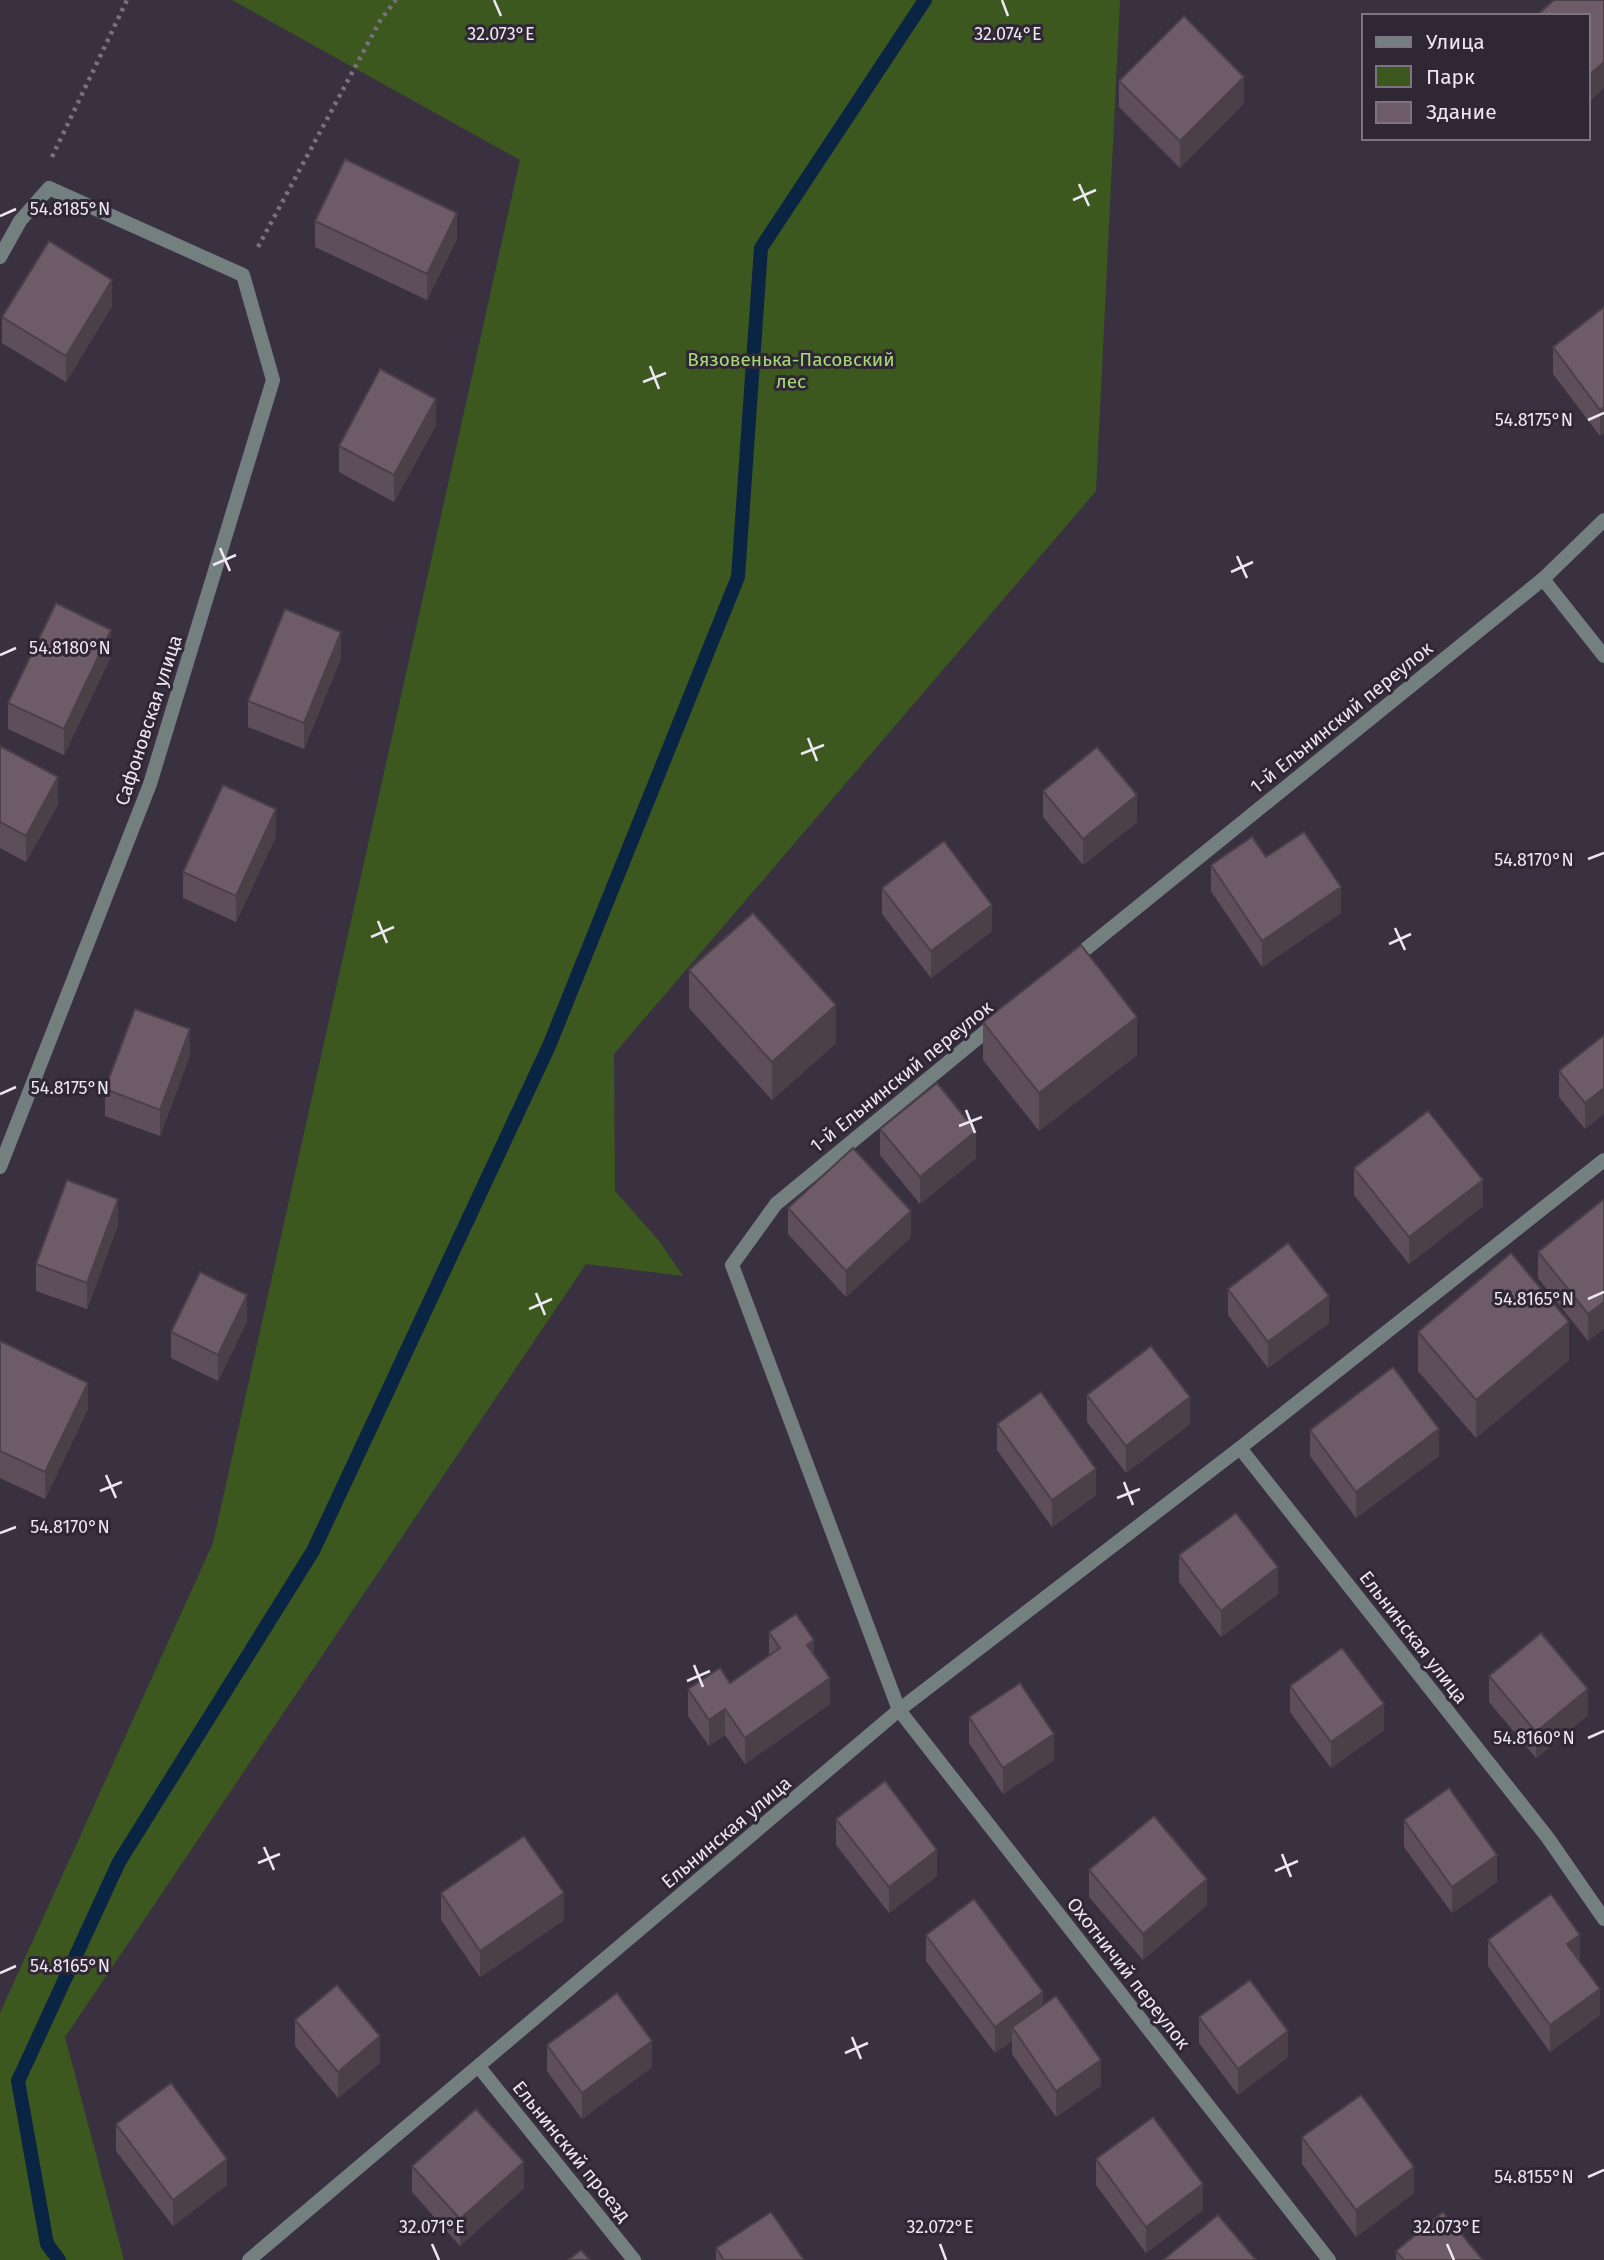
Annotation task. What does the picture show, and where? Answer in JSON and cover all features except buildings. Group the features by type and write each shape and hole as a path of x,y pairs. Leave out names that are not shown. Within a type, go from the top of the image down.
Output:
{"street":[{"path":"0,257 20,221 49,188 243,275"},
{"name":"Сафоновская улица","path":"0,1167 150,784 273,380 243,275"},
{"name":"1-й Ельнинский переулок","path":"1062,969 1543,579 1604,520"},
{"path":"1543,579 1604,656"},
{"name":"1-й Ельнинский переулок","path":"899,1710 732,1265 776,1204 1009,1013"},
{"name":"Ельнинская улица","path":"249,2260 899,1710 1240,1448 1604,1160"},
{"name":"Ельнинская улица","path":"1240,1448 1548,1838 1604,1919"},
{"name":"Охотничий переулок","path":"899,1710 1329,2260"},
{"name":"Ельнинский проезд","path":"479,2067 634,2260"}],"path":[{"path":"49,188 52,155 127,0"},
{"path":"243,275 381,19 396,0"}],"green space":[{"name":"Вязовенька-Пасовский лес","path":"232,0 1120,0 1096,491 614,1054 615,1191 659,1241 683,1276 586,1264 65,2037 124,2260 0,2260 0,2013 213,1543 520,160"}],"waterway":[{"path":"59,2260 47,2244 18,2081 119,1862 313,1551 549,1046 738,577 761,248 925,0"}]}
